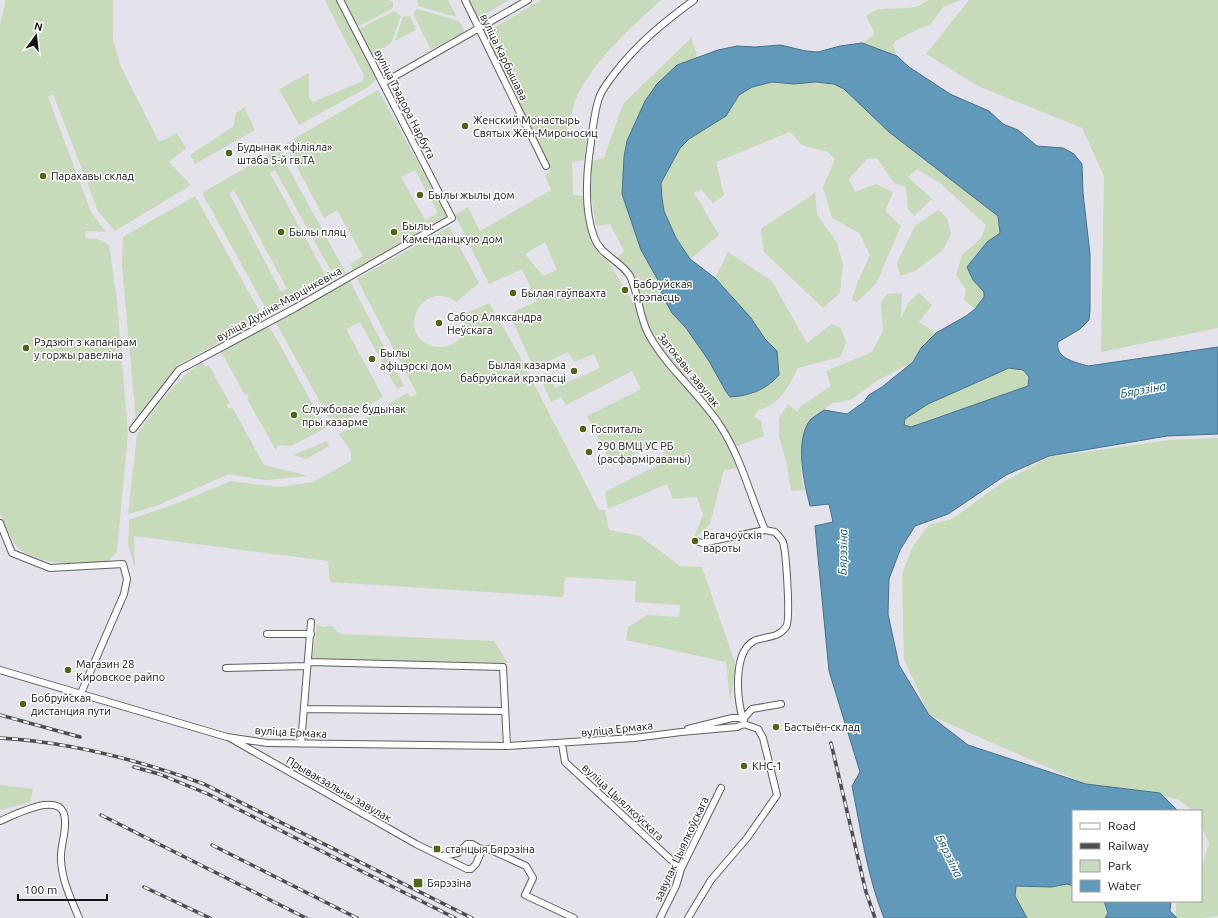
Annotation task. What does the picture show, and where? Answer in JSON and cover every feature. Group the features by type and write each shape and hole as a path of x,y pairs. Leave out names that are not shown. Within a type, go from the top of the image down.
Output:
{"street":[{"name":"вуліца Тэадора Нарбута","path":"340,0 452,218"},
{"name":"вуліца Карбышава","path":"465,0 546,166"},
{"path":"383,83 528,0"},
{"name":"Затокавы завулак","path":"694,0 662,23 642,41 626,59 602,92 591,140 588,172 588,201 595,239 599,246 629,275 644,324 652,341 710,412 726,436 742,469 752,500 765,530"},
{"name":"вуліца Дуніна-Марцінкевіча","path":"133,429 179,370 295,308 452,218"},
{"path":"0,523 12,552 50,568 123,564 127,579 124,594 81,693"},
{"path":"696,541 702,543 765,530 776,532 783,542 788,618 785,628 779,634 772,638 758,640 749,644 745,649 740,664 738,692 743,721"},
{"path":"301,744 311,622"},
{"path":"267,634 310,634"},
{"path":"226,668 308,664 503,667 507,746"},
{"name":"вуліца Ермака","path":"0,670 227,737 267,743 507,746 562,744 737,727 743,721"},
{"path":"743,721 752,709 781,704"},
{"path":"304,709 505,711"},
{"path":"688,918 711,880 747,838 777,795 763,738 758,729 743,721"},
{"name":"Прывакзальны завулак","path":"227,737 416,844 467,869 471,869 479,859 482,850"},
{"name":"вуліца Цыялкоўскага","path":"562,744 565,762 681,870"},
{"name":"завулак Цыялкоўскага","path":"660,918 676,886 681,870 721,788"},
{"path":"0,820 37,807 54,804 62,808 66,823 60,858 62,876 79,918"},
{"path":"442,856 458,853 467,844 472,844 482,850 489,849 526,866 533,878 525,895 574,918"}],"green space":[{"path":"6,0 113,0 113,38 120,65 159,142 177,133 186,148 169,162 191,185 115,231 98,211 53,94 48,97 91,212 106,232 86,231 85,238 98,239 109,245 117,301 128,433 117,551 106,562 86,564 62,563 28,555 14,542 0,513 0,25"},
{"path":"325,0 336,0 376,79 370,86 299,125 279,89 309,73 309,98 313,102 363,81 364,75"},
{"path":"344,0 388,0 393,2 393,8 357,27"},
{"path":"418,0 448,0 457,17 418,6"},
{"path":"467,0 509,0 477,19"},
{"path":"541,0 661,0 615,44 594,68 578,94 573,107 568,129 587,137 584,160 572,162 573,195 583,196 591,242 607,259 635,306 644,334 708,416 725,442 737,468 724,470 710,524 693,540 703,515 697,497 673,499 667,484 608,509 605,492 668,460 659,442 612,465 587,416 641,389 632,371 566,405 561,397 551,402 540,377 548,374 555,388 600,368 594,354 574,362 568,352 534,368 510,314 537,301 522,269 489,284 455,215 468,207 480,231 551,190 545,175 551,170 485,33","holes":["545,242 557,270 543,276 525,254"]},
{"path":"928,0 962,0 944,6 930,25 918,29 895,41 893,45 897,56 862,43 872,37 874,31 866,17 872,12 912,7 920,5"},
{"path":"969,0 1218,0 1218,328 1101,352 1104,176 1082,128 978,86 926,54"},
{"path":"417,9 459,21 465,32 431,50 413,14"},
{"path":"394,11 401,16 391,43 372,55 359,29"},
{"path":"410,16 416,30 395,41 403,17"},
{"path":"691,38 698,58 677,65 627,141 624,157 622,194 641,250 659,282 663,297 672,313 686,328 709,361 730,397 753,394 778,375 777,351 765,339 751,318 715,278 728,252 772,281 807,343 832,324 841,328 846,342 840,357 798,368 791,382 778,400 766,408 758,410 754,417 761,421 764,436 737,446 724,424 661,347 648,325 634,274 617,258 624,251 610,224 596,226 591,194 592,161 604,158 623,104"},
{"path":"772,82 834,84 844,89 889,132 998,216 1000,233 987,242 972,259 973,280 984,292 984,297 975,309 964,300 966,290 956,275 962,255 981,238 986,225 941,184 917,169 908,177 932,199 914,216 908,209 906,187 894,183 877,158 867,159 849,179 855,192 876,184 893,192 885,211 901,226 876,284 857,302 852,300 858,281 870,255 859,233 832,218 823,187 835,159 828,152 802,145 790,132 716,162 724,195 713,203 701,189 694,193 719,235 690,259 676,238 664,211 661,183 680,148 689,139 726,116 739,95 752,87"},
{"path":"378,90 447,215 353,270 350,264 363,256 337,210 324,218 285,144","holes":["415,170 438,213 425,220 401,177"]},
{"path":"244,107 255,130 195,164 190,155 233,127 236,113"},
{"path":"278,149 346,273 269,314 202,193","holes":["275,170 331,271 325,274 270,173","234,190 287,289 281,292 229,193"]},
{"path":"815,193 817,215 837,243 843,264 840,293 823,308 764,252 761,229"},
{"path":"195,196 264,319 179,364 136,421 122,265 123,237"},
{"path":"938,210 947,218 951,234 943,250 915,271 900,276 897,263 915,226"},
{"path":"449,227 479,283 456,302 447,297 436,296 424,302 416,313 414,327 419,337 427,344 438,347 449,346 458,340 464,330 464,314 489,303 517,351 599,510 605,510 609,530 640,536 680,566 702,567 736,666 730,701 726,662 626,640 628,627 647,615 679,617 680,605 635,602 636,581 565,577 563,597 330,582 328,561 134,536 135,569 128,544 129,520 183,501 231,481 279,487 313,482 351,461 351,451 339,434 407,393 411,397 417,394 357,279"},
{"path":"350,281 404,386 397,389 360,322 346,329 383,397 334,427 275,321"},
{"path":"902,293 901,318 909,302 919,293 932,305 919,322 936,333 921,348 913,362 878,380 852,399 830,404 811,420 803,437 801,457 802,480 805,490 791,491 787,465 779,436 779,418 788,404 797,412 801,406 831,386 826,371 872,352 883,331 881,304 887,294"},
{"path":"267,327 272,331 326,428 291,446 278,445 276,450 247,399 249,397 247,394 245,395 221,352"},
{"path":"202,362 205,367 209,366 230,403 226,405 229,409 232,407 264,465 309,476 264,480 229,474 156,506 128,514 137,435 160,402 185,375"},
{"path":"1009,368 1023,370 1029,377 1028,387 930,419 911,427 904,425 905,419 928,404"},
{"path":"1218,438 1218,916 1204,918 1176,918 1176,905 1178,902 1202,902 1202,867 1209,843 1202,828 1202,810 1192,810 1178,799 1086,784 929,715 904,659 902,574 913,546 929,525 952,519 1000,484 1049,457 1169,440"},
{"path":"327,441 329,446 306,459 293,455"},
{"path":"317,624 323,627 332,626 340,634 494,641 508,663 312,659"},
{"path":"0,785 33,789 30,802 0,810"},
{"path":"1067,884 1072,886 1072,902 1104,902 1108,913 1105,918 1027,918 1014,896 1016,886 1051,887"}],"water":[{"path":"862,43 897,56 909,67 950,94 989,111 1003,124 1018,130 1037,146 1063,148 1074,154 1082,164 1083,193 1090,254 1090,310 1089,320 1080,329 1058,342 1059,352 1062,356 1088,366 1218,347 1218,434 1167,436 1049,456 1006,475 948,514 915,526 900,550 889,579 888,614 899,665 929,715 968,745 1086,784 1160,793 1177,810 1072,810 1072,886 1067,884 1051,887 1016,886 1015,896 1027,918 884,918 873,886 852,786 860,772 829,671 815,526 833,522 829,504 810,506 805,486 802,461 803,438 811,419 824,410 847,414 864,402 869,395 882,387 913,362 921,348 936,333 966,316 975,309 984,297 984,292 973,280 967,267 987,242 1000,233 998,216 889,132 844,89 834,84 815,82 794,84 772,82 752,87 739,95 726,116 689,139 680,148 661,183 664,211 676,238 690,259 715,278 751,318 765,339 777,351 779,375 769,385 750,394 730,397 709,361 686,328 672,313 663,297 659,282 641,250 622,194 624,157 627,141 645,101 657,84 677,65 718,50 737,46 755,47 780,45 818,52 840,46","holes":["1009,368 1023,370 1029,377 1028,386 911,427 904,425 905,419 928,404"]},
{"path":"1104,902 1171,902 1170,911 1177,918 1105,918 1108,913"}],"railway":[{"path":"0,715 80,737"},
{"path":"0,738 26,740 78,748 155,767 204,784 472,918"},
{"path":"831,743 866,892 875,918"},
{"path":"134,767 159,774 208,794 455,918"},
{"path":"101,815 306,918"},
{"path":"212,845 357,918"},
{"path":"144,887 210,918"}],"place":[{"name":"Женский Монастырь Святых Жён-Мироносиц","path":"465,126"},
{"name":"Будынак «філіяла» штаба 5-й гв.ТА","path":"229,153"},
{"name":"Парахавы склад","path":"43,176"},
{"name":"Былы жылы дом","path":"420,195"},
{"name":"Былы пляц","path":"281,232"},
{"name":"Былы. Каменданцкую дом","path":"394,232"},
{"name":"Бабруйская крэпасць","path":"625,290"},
{"name":"Былая гаўпвахта","path":"513,293"},
{"name":"Сабор Аляксандра Неўскага","path":"439,323"},
{"name":"Рэдзюіт з капанірам у горжы равеліна","path":"26,348"},
{"name":"Былы афіцэрскі дом","path":"372,359"},
{"name":"Былая казарма бабруйскай крэпасці","path":"574,371"},
{"name":"Службовае будынак пры казарме","path":"294,415"},
{"name":"Госпиталь","path":"583,429"},
{"name":"290 ВМЦ УС РБ (расфарміраваны)","path":"589,452"},
{"name":"Рагачоўскія вароты","path":"695,541"},
{"name":"Магазин 28 Кировское райпо","path":"68,670"},
{"name":"Бобруйская дистанция пути","path":"23,704"},
{"name":"Бастыён-склад","path":"776,727"},
{"name":"КНС-1","path":"744,766"},
{"name":"станцыя Бярэзіна","path":"437,849"},
{"name":"Бярэзіна","path":"418,883"}]}
